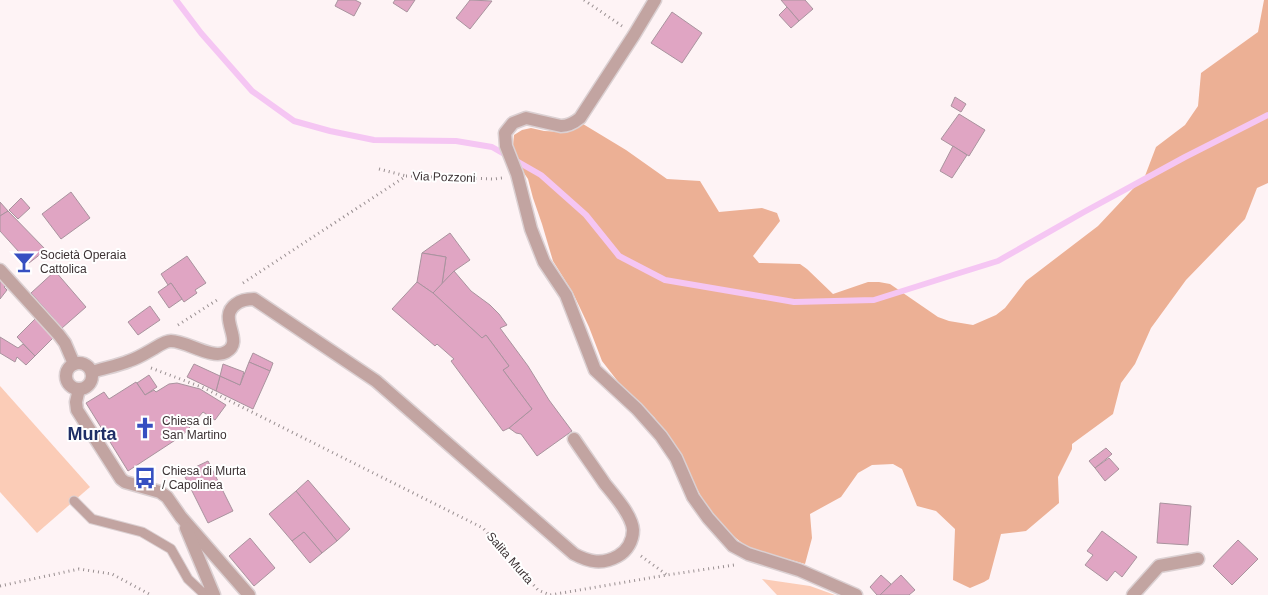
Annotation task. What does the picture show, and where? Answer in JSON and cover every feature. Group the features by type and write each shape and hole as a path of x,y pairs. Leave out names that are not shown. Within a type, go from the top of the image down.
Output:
{"street":[{"path":"655,0 580,118 575,122 561,126 526,118 513,123 505,133 505,139 517,174 531,229 544,262 566,295 595,370 637,409 661,436 676,458 693,497 720,533 733,546 748,554 799,570 856,595"},
{"path":"0,270 59,335 65,343 74,364"},
{"path":"92,372 130,361 169,341 214,354 221,354 229,350 233,343 228,315 231,308 245,299 254,299 376,380 574,554 586,560 599,562 610,560 620,555 628,546 632,538 633,529 623,508 574,439"},
{"path":"83,363 92,372 93,376 90,384 83,389 71,386 66,378 68,370 74,364 83,363"},
{"path":"79,389 76,402 77,410 121,479 125,482 160,492 174,505 181,517 213,593"},
{"path":"181,517 250,595"},
{"path":"1133,595 1159,566 1198,559"}],"lane":[{"path":"74,501 92,519 142,532 171,550 188,579 202,592 213,593"}],"path":[{"path":"584,0 634,35"},
{"path":"379,169 406,176"},
{"name":"Via Pozzoni","path":"240,285 406,176 494,179 517,174"},
{"path":"173,329 223,296"},
{"name":"Salita Murta","path":"130,361 204,388 483,528 538,590 551,595 734,565 741,567"},
{"path":"628,546 667,575"},
{"path":"0,586 80,569 112,574 151,595"}],"shaded area":[{"path":"1264,0 1268,0 1268,183 1257,188 1245,219 1186,280 1151,328 1135,364 1121,383 1113,414 1072,444 1072,449 1058,477 1059,503 1026,531 1001,534 989,579 970,588 953,580 955,529 936,511 917,506 902,469 893,464 872,465 858,473 841,497 810,514 812,538 805,564 784,558 756,554 732,535 708,509 674,445 654,417 623,388 602,361 573,293 553,261 528,179 516,161 513,145 514,135 522,130 531,128 564,132 583,124 626,150 667,179 700,181 719,212 762,208 777,213 780,221 753,256 759,263 800,264 833,294 868,282 890,284 938,317 973,325 996,315 1005,308 1026,281 1098,226 1145,176 1156,147 1185,125 1198,106 1201,73 1258,32"},
{"path":"0,386 90,487 37,533 0,492"},
{"path":"762,579 810,586 835,595 777,595"}],"building":[{"path":"338,0 355,0 361,3 354,16 335,6"},
{"path":"395,0 415,0 407,12 393,3"},
{"path":"470,0 492,1 470,29 456,18"},
{"path":"781,0 805,0 813,9 799,21"},
{"path":"787,7 799,21 791,28 779,15"},
{"path":"672,12 702,33 682,63 651,43"},
{"path":"955,97 966,104 961,112 951,106"},
{"path":"959,114 985,130 969,156 941,139"},
{"path":"953,146 967,155 952,178 940,171"},
{"path":"71,192 90,218 61,239 42,214"},
{"path":"21,198 30,208 18,219 9,210"},
{"path":"0,202 8,211 0,216"},
{"path":"8,211 46,250 29,263 0,231 0,216"},
{"path":"450,233 470,260 454,271 442,284 446,257 422,253"},
{"path":"422,253 446,257 442,284 433,293 417,282"},
{"path":"187,256 206,283 195,290 197,293 184,302 171,283 168,285 161,274"},
{"path":"55,271 86,307 62,328 31,293"},
{"path":"454,271 471,291 499,314 507,325 500,328 572,431 537,456 521,434 509,428 532,409 503,370 509,366 486,335 482,338 433,293"},
{"path":"0,275 8,283 4,287 7,290 0,299"},
{"path":"417,282 433,293 482,338 486,335 509,366 503,370 532,409 509,428 503,431 451,361 454,359 437,344 435,346 392,309"},
{"path":"171,283 182,299 169,308 158,292"},
{"path":"150,306 160,320 138,335 128,322"},
{"path":"36,318 54,337 35,356 17,337"},
{"path":"0,337 18,348 23,344 35,356 26,365 17,357 15,362 0,353"},
{"path":"253,353 273,363 270,371 249,362"},
{"path":"249,362 270,371 253,409 216,391 220,376 240,385"},
{"path":"194,364 220,376 216,391 187,377"},
{"path":"223,364 244,372 240,385 220,376"},
{"path":"149,375 157,387 145,395 137,383"},
{"name":"Chiesa di San Martino","path":"136,382 145,395 154,390 156,392 169,384 177,383 200,389 226,405 215,420 203,412 183,435 128,471 86,403 104,392 109,399"},
{"path":"1106,448 1112,454 1095,468 1089,461"},
{"path":"1109,458 1119,469 1105,481 1095,468"},
{"path":"208,461 233,511 208,523 183,473"},
{"path":"308,480 350,529 337,541 296,491"},
{"path":"296,491 337,541 322,553 304,532 292,541 269,514"},
{"path":"1160,503 1191,506 1188,545 1157,543"},
{"path":"1102,531 1137,557 1122,577 1115,571 1107,581 1085,565 1093,555 1087,551"},
{"path":"304,532 322,553 310,563 292,541"},
{"path":"250,538 275,568 254,586 229,556"},
{"path":"1238,540 1258,559 1232,585 1213,566"},
{"path":"881,575 891,584 880,595 877,595 870,587"},
{"path":"901,575 915,590 909,595 880,595"}],"waterway":[{"path":"176,0 201,33 252,91 294,121 374,140 456,141 492,147 541,175 586,215 619,256 665,280 794,302 874,300 998,261 1185,157 1268,115"}],"place":[{"name":"Società Operaia Cattolica","path":"24,262"},
{"name":"Chiesa di San Martino","path":"145,428"},
{"name":"Chiesa di Murta / Capolinea","path":"145,478"}],"district":[{"name":"Murta","path":"92,434"}]}
